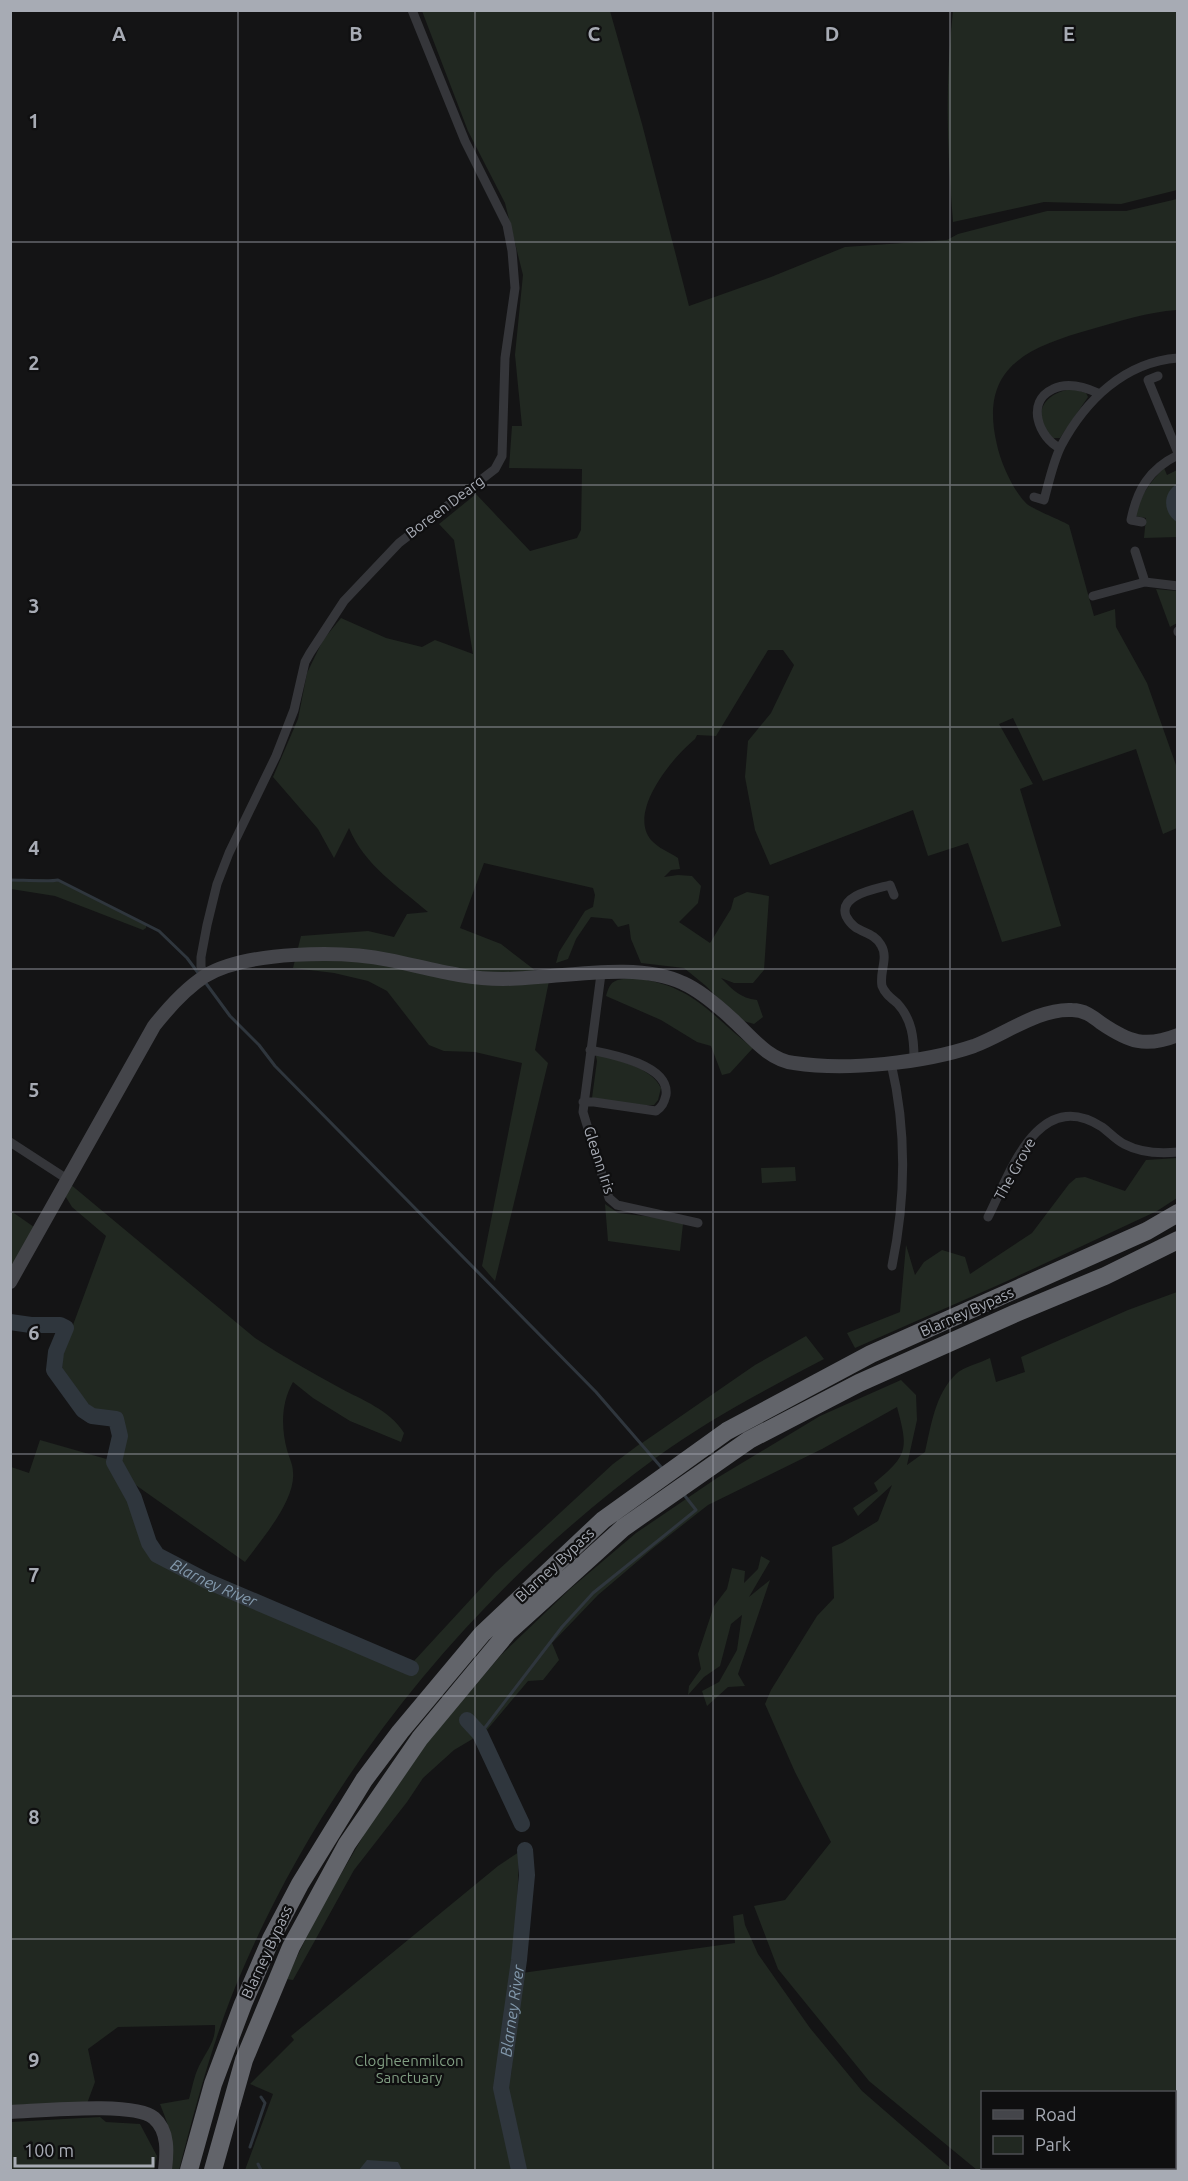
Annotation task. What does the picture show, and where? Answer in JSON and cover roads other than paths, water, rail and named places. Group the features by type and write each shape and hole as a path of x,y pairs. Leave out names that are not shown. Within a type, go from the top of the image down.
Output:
{"highway":[{"name":"Blarney Bypass","path":"189,2170 213,2084 243,2004 271,1939 300,1884 364,1780 400,1732 482,1634 603,1520 727,1431 871,1354 1147,1231 1178,1213"},
{"name":"Blarney Bypass","path":"213,2170 244,2060 291,1947 342,1855 420,1738 508,1632 623,1528 749,1440 860,1383 1016,1313 1106,1276 1178,1240"}],"street":[{"name":"Boreen Dearg","path":"202,978 201,957 217,884 276,756 294,710 305,662 310,653 344,601 399,543 495,469 501,460 505,358 515,288 512,250 507,225 465,141 412,10"},
{"path":"1034,496 1044,500 1060,448 1078,418 1098,393 1137,368 1178,358"},
{"path":"1142,522 1131,520 1141,486 1154,471 1178,454 1148,380 1158,376"},
{"path":"1060,448 1050,443 1041,431 1037,418 1038,407 1043,396 1053,389 1064,386 1077,386 1098,393"},
{"path":"1135,551 1145,582"},
{"path":"1093,596 1145,582 1178,586"},
{"path":"894,895 890,885 853,897 847,903 845,911 853,926 872,935 884,949 881,977 883,989 905,1012 914,1041 914,1059"},
{"path":"10,1282 121,1088 148,1034 178,998 202,978 242,961 341,955 365,956 455,976 504,979 634,972 660,975 684,983 717,1006 768,1052 778,1059 792,1063 840,1065 891,1063 914,1059 976,1045 1043,1015 1072,1010 1089,1014 1119,1035 1142,1043 1154,1043 1178,1035"},
{"name":"Gleann Iris","path":"601,974 583,1112 609,1198 617,1206 698,1223"},
{"name":"Gleann Iris","path":"583,1102 594,1101 656,1111 663,1105 665,1098 666,1090 663,1080 656,1072 609,1053 590,1050"},
{"path":"891,1063 901,1113 903,1146 901,1212 892,1266"},
{"name":"The Grove","path":"988,1217 1025,1144 1048,1121 1074,1116 1089,1120 1124,1144 1148,1153 1178,1152"},
{"path":"10,1142 67,1179"},
{"path":"10,2112 107,2108 141,2111 156,2118 165,2135 168,2148 165,2170"}],"waterway":[{"path":"10,880 58,880 159,931 187,958 199,974"},
{"path":"205,982 230,1016 259,1045 275,1066 596,1392 661,1467"},
{"name":"Blarney River","path":"10,1322 60,1325 66,1328 56,1352 54,1370 83,1410 92,1416 116,1419 120,1436 114,1462 134,1498 149,1543 157,1555 207,1581 411,1668"},
{"path":"480,1734 562,1627 593,1593 696,1510 685,1496"},
{"name":"Blarney River","path":"467,1720 480,1734 522,1824"},
{"name":"Blarney River","path":"519,2170 501,2088 519,1960 527,1875 525,1850"},
{"path":"250,2147 265,2103 261,2097"},
{"path":"258,2164 261,2170"}],"park label":[{"name":"Clogheenmilcon Sanctuary","path":"409,2070"}]}
